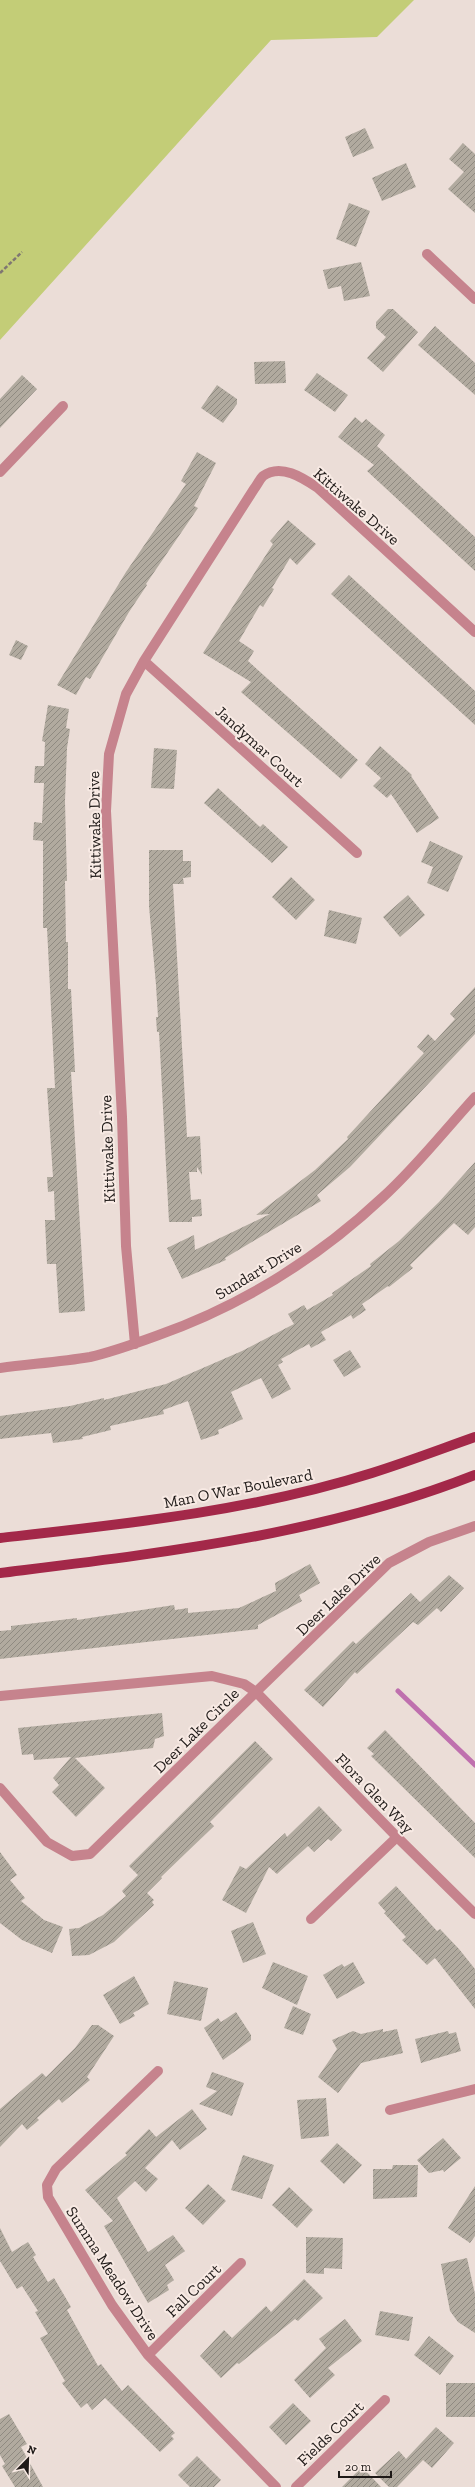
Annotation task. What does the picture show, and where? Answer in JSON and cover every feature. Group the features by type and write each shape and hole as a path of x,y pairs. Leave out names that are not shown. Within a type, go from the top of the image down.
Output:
{"main road":[{"name":"Man O War Boulevard","path":"0,1538 193,1514 294,1493 371,1474 475,1438"},
{"path":"0,1573 172,1552 295,1529 358,1513 475,1475"}],"street":[{"path":"427,254 475,299"},
{"path":"0,472 63,406"},
{"name":"Kittiwake Drive","path":"135,1344 126,1239 122,1117 106,785 109,754 126,694 144,662 254,489 263,476 276,472 297,475 318,488 475,632"},
{"name":"Jandymar Court","path":"144,662 357,853"},
{"name":"Sundart Drive","path":"0,1368 90,1356 135,1344 197,1322 251,1294 325,1247 385,1196 475,1097"},
{"name":"Deer Lake Drive","path":"256,1692 389,1563 429,1542 475,1526"},
{"name":"Deer Lake Circle","path":"0,1696 212,1676 244,1684 256,1692 90,1854 72,1856 47,1842 0,1788"},
{"name":"Flora Glen Way","path":"256,1692 397,1837 475,1914"},
{"path":"311,1919 397,1837"},
{"name":"Summa Meadow Drive","path":"158,2071 56,2169 47,2185 48,2197 54,2210 112,2305 148,2355 276,2487"},
{"path":"390,2110 475,2089"},
{"name":"Fall Court","path":"148,2355 241,2263"},
{"name":"Fields Court","path":"296,2487 385,2400"}],"path":[{"path":"0,273 22,252"}],"green space":[{"path":"0,0 414,0 377,37 271,40 0,340"}],"building":[{"path":"365,128 374,148 353,157 345,137"},
{"path":"463,143 475,154 475,213 448,189 464,172 449,159"},
{"path":"406,163 416,187 382,201 372,178"},
{"path":"349,203 370,211 356,247 336,239"},
{"path":"361,262 370,296 344,301 341,286 328,289 323,270"},
{"path":"388,309 393,309 418,332 383,372 367,358 386,337 376,328 376,322"},
{"path":"435,326 475,363 475,395 418,345"},
{"path":"285,361 286,383 255,384 254,362"},
{"path":"317,373 348,395 335,412 304,390"},
{"path":"22,375 37,389 0,428 0,399"},
{"path":"217,385 237,399 237,404 223,423 201,408"},
{"path":"355,417 362,423 366,419 385,435 377,446 475,537 475,571 367,471 374,465 338,437"},
{"path":"197,452 216,463 194,506 198,508 146,584 147,585 129,612 90,679 86,677 76,695 57,685 126,572 186,484 181,481"},
{"path":"288,520 316,544 297,565 290,558 272,588 274,589 263,607 260,605 239,641 254,651 248,661 358,760 341,779 241,692 251,682 203,653 273,544 270,541"},
{"path":"349,575 475,691 475,725 331,594"},
{"path":"16,640 28,646 21,660 9,655"},
{"path":"48,705 69,709 66,728 70,729 67,748 65,801 67,881 65,881 66,942 68,942 68,989 71,989 75,1072 71,1072 85,1311 59,1313 56,1264 47,1264 45,1220 55,1220 54,1191 48,1192 47,1177 53,1177 47,1088 55,1088 47,928 43,928 43,841 33,840 34,822 42,823 44,783 34,783 35,766 44,766 45,742 42,741"},
{"path":"380,746 412,775 411,776 439,818 417,833 391,794 387,798 373,786 381,778 365,764"},
{"path":"154,748 177,750 174,789 151,788"},
{"path":"218,788 260,827 263,824 288,847 272,863 204,803"},
{"path":"430,841 463,856 448,892 427,883 433,867 421,862"},
{"path":"149,850 183,850 183,861 191,861 191,877 183,878 184,884 173,884 187,1137 200,1136 202,1175 197,1167 197,1172 189,1172 191,1200 201,1199 202,1216 192,1217 192,1222 169,1222 159,1032 157,1032 156,1017 158,1017 156,985 149,906"},
{"path":"291,877 315,900 296,920 272,897"},
{"path":"408,895 425,915 400,937 383,917"},
{"path":"329,910 362,918 356,944 324,936"},
{"path":"475,987 475,1034 350,1167 317,1195 321,1201 225,1258 226,1260 182,1279 167,1248 194,1235 195,1250 270,1214 256,1215 315,1170 348,1139 347,1137 424,1053 417,1047 428,1034 435,1041 455,1019 450,1014"},
{"path":"475,1162 475,1227 468,1235 454,1223 410,1265 413,1268 389,1287 388,1286 362,1304 366,1310 353,1319 351,1315 321,1332 326,1340 311,1348 309,1344 281,1359 283,1362 278,1365 291,1389 272,1399 261,1378 231,1392 243,1419 218,1430 219,1434 201,1440 188,1401 163,1410 164,1414 110,1426 111,1430 82,1437 83,1439 53,1443 51,1433 0,1439 0,1416 70,1406 104,1398 104,1400 166,1384 242,1351 294,1324 288,1314 304,1305 307,1310 333,1295 332,1293 371,1266 370,1264 399,1241 439,1202"},
{"path":"350,1350 361,1367 344,1377 333,1360"},
{"path":"310,1564 320,1583 299,1595 302,1601 258,1625 258,1629 0,1659 0,1631 11,1630 11,1626 77,1618 77,1620 174,1605 175,1610 188,1608 188,1613 239,1608 276,1591 275,1583"},
{"path":"449,1575 464,1588 441,1612 437,1608 418,1625 413,1622 357,1674 355,1672 323,1707 304,1690 353,1641 356,1644 411,1593 420,1602"},
{"path":"162,1713 164,1736 155,1739 153,1748 75,1758 105,1788 76,1817 52,1792 59,1785 53,1778 71,1757 34,1760 33,1754 22,1755 18,1728"},
{"path":"385,1730 475,1823 475,1858 371,1756 374,1754 367,1748"},
{"path":"255,1741 273,1759 210,1822 214,1826 161,1877 162,1878 147,1893 154,1900 152,1902 154,1905 114,1942 89,1955 72,1956 69,1929 79,1928 103,1915 126,1896 122,1891 138,1875 129,1866"},
{"path":"319,1806 342,1830 331,1841 328,1839 314,1852 308,1846 277,1874 269,1867 246,1913 222,1900 240,1866 246,1869 285,1833 287,1837"},
{"path":"0,1852 17,1875 10,1880 25,1898 21,1901 44,1920 63,1927 52,1953 22,1940 0,1923"},
{"path":"396,1886 437,1931 440,1929 475,1969 475,2009 435,1958 427,1965 402,1940 406,1937 384,1913 386,1912 378,1903"},
{"path":"253,1922 266,1954 243,1963 231,1931"},
{"path":"273,1962 308,1976 297,2005 262,1988"},
{"path":"353,1962 365,1983 337,1999 323,1975 342,1964 344,1967"},
{"path":"134,1976 149,2004 133,2013 135,2016 120,2024 103,1995"},
{"path":"174,1981 208,1988 201,2021 167,2014"},
{"path":"293,2006 311,2014 303,2035 284,2028"},
{"path":"236,2012 251,2035 251,2040 223,2060 204,2028 218,2018 221,2022"},
{"path":"92,2025 98,2025 114,2036 87,2077 90,2080 62,2103 59,2099 37,2118 39,2120 27,2130 22,2124 0,2147 0,2109 42,2073 46,2077 75,2048"},
{"path":"383,2029 383,2032 397,2029 403,2053 361,2063 338,2093 318,2077 337,2049 332,2040 353,2031 361,2034"},
{"path":"448,2031 449,2034 456,2032 461,2051 421,2063 415,2039"},
{"path":"212,2072 244,2083 232,2116 199,2104 217,2091 206,2087"},
{"path":"326,2098 329,2136 301,2139 297,2100"},
{"path":"192,2109 207,2129 180,2150 172,2140 145,2168 158,2179 146,2192 135,2181 117,2198 148,2252 173,2235 185,2251 165,2265 174,2280 167,2285 169,2290 148,2303 104,2226 113,2221 85,2190 127,2155 125,2153 149,2129 156,2137"},
{"path":"443,2138 461,2158 444,2172 443,2170 429,2173 417,2160"},
{"path":"337,2143 362,2165 344,2184 320,2161"},
{"path":"243,2155 274,2165 262,2199 231,2190"},
{"path":"393,2165 418,2165 417,2197 373,2199 373,2169 392,2169"},
{"path":"208,2184 226,2201 203,2225 185,2208"},
{"path":"475,2186 475,2236 470,2243 448,2228"},
{"path":"289,2187 313,2210 297,2228 272,2205"},
{"path":"0,2228 12,2252 28,2242 36,2255 33,2257 48,2282 54,2278 71,2307 67,2310 98,2366 101,2364 122,2391 128,2385 175,2433 171,2436 174,2439 160,2452 105,2398 92,2410 87,2403 81,2408 62,2383 65,2381 40,2338 48,2334 35,2312 38,2311 22,2286 17,2289 0,2261"},
{"path":"306,2237 343,2238 342,2269 324,2268 324,2274 306,2273"},
{"path":"467,2258 475,2294 475,2333 458,2322 450,2311 441,2264"},
{"path":"304,2279 323,2298 298,2321 295,2319 239,2364 237,2363 221,2378 200,2356 224,2330 232,2338 266,2306 271,2312"},
{"path":"380,2311 413,2317 409,2341 375,2335"},
{"path":"345,2319 362,2341 328,2368 335,2375 310,2398 294,2380 326,2348 319,2339"},
{"path":"429,2336 454,2356 440,2375 414,2355"},
{"path":"446,2383 475,2383 475,2417 446,2417"},
{"path":"293,2403 311,2421 286,2445 269,2427"},
{"path":"9,2414 27,2444 21,2447 43,2487 15,2487 2,2466 5,2464 0,2455 0,2419"},
{"path":"436,2427 454,2443 432,2468 423,2460 397,2487 389,2487 375,2473 399,2451 406,2459"},
{"path":"197,2456 221,2480 214,2487 190,2487 178,2475"},
{"path":"362,2467 381,2487 342,2487"}],"waterway":[{"path":"398,1691 475,1765"}]}
